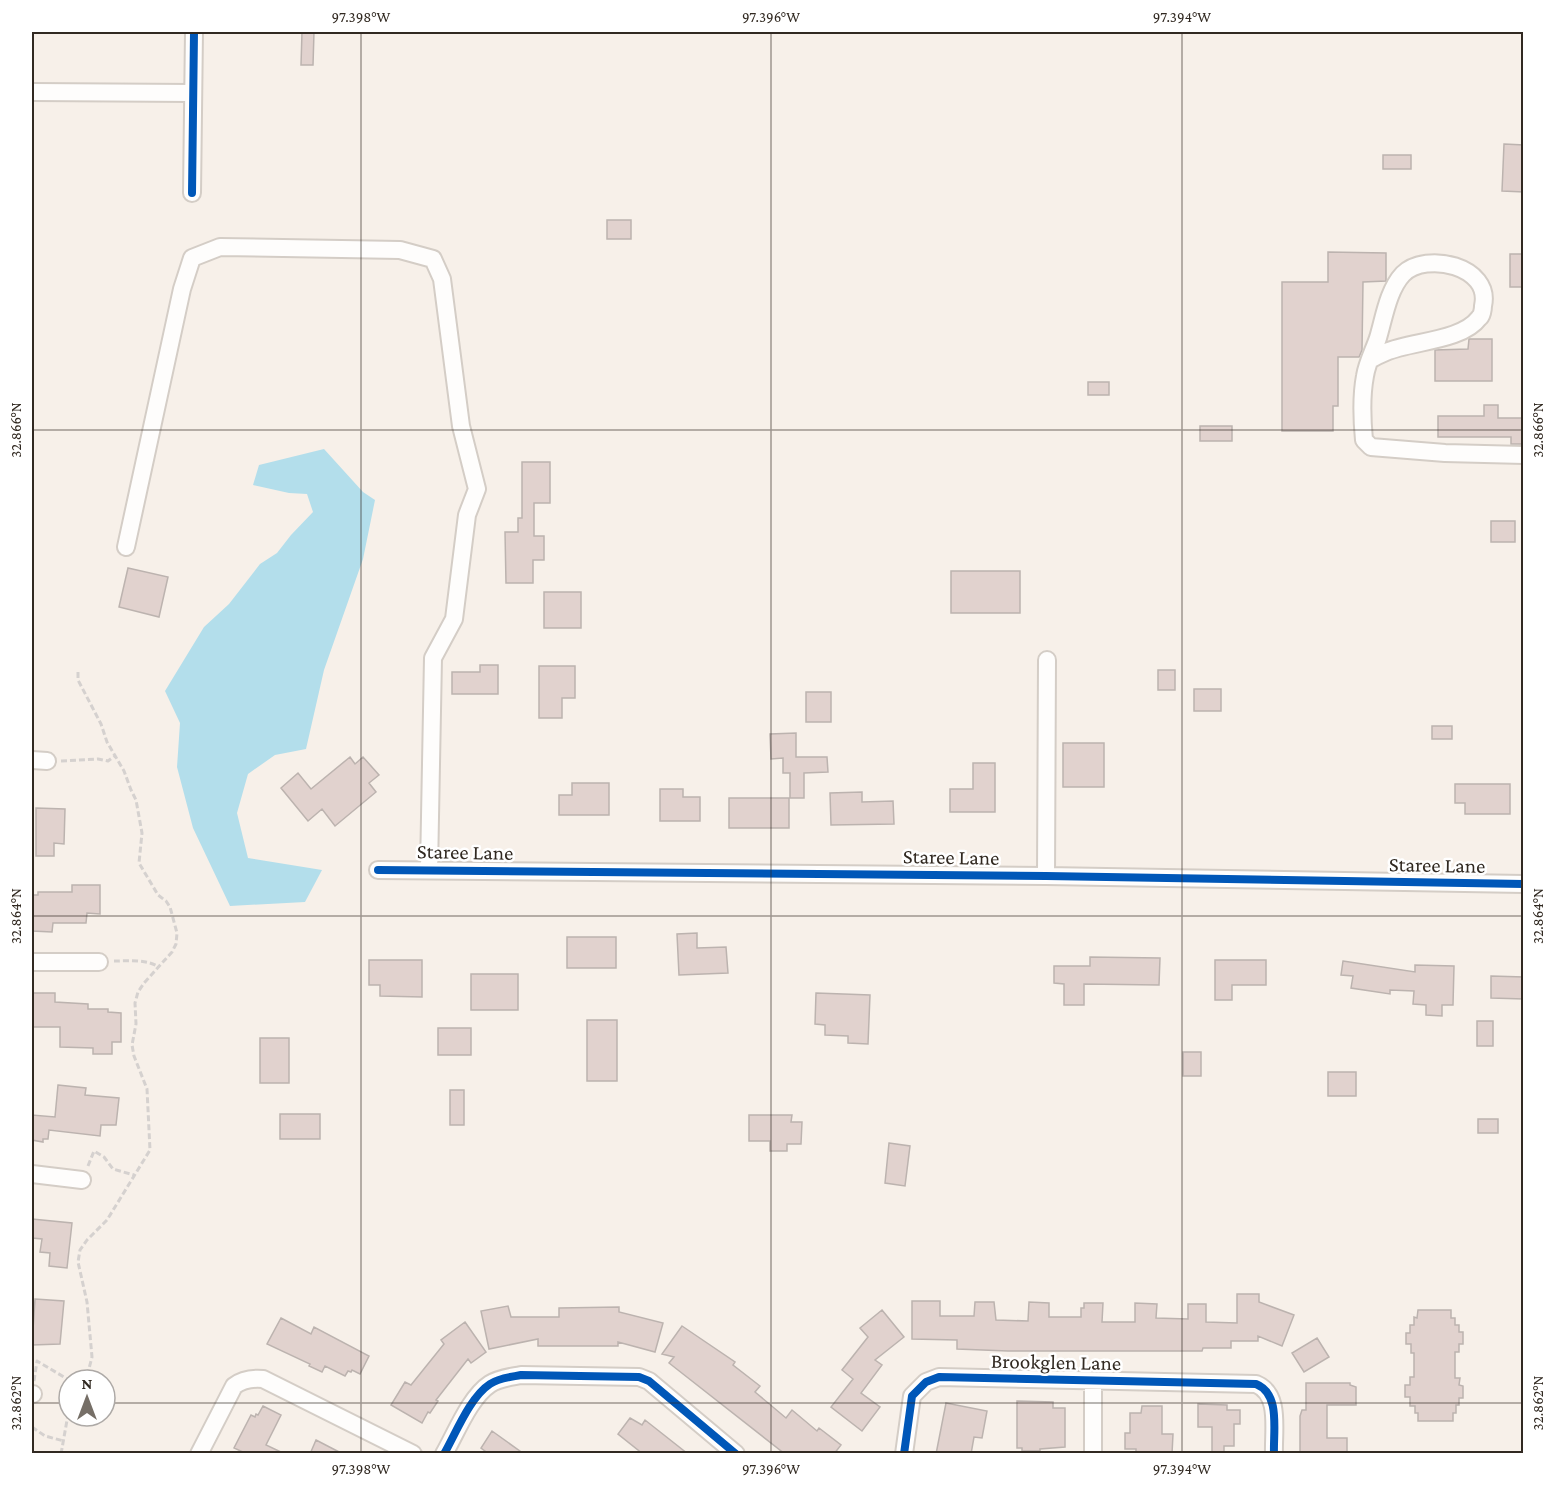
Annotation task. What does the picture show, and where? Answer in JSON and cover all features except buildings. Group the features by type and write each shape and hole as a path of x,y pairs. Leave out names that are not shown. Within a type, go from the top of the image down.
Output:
{"street":[{"path":"192,193 194,32"},
{"path":"32,92 193,93"},
{"path":"126,548 182,289 192,258 220,247 400,250 433,259 442,279 461,426 477,489 467,515 454,620 433,658 429,870"},
{"path":"1370,360 1386,352 1463,331 1480,318 1484,291 1477,279 1467,271 1435,263 1420,265 1404,273 1394,287 1365,375 1362,416 1364,440 1371,447 1445,453 1524,455"},
{"path":"1046,876 1047,660"},
{"name":"Staree Lane","path":"378,870 1046,876 1524,884"},
{"path":"32,962 99,962"},
{"path":"32,1174 82,1180"},
{"path":"444,1454 482,1390 506,1377 521,1375 639,1377 649,1381 736,1454"},
{"name":"Brookglen Lane","path":"904,1454 912,1396 931,1379 939,1377 1248,1382 1263,1386 1272,1399 1274,1454"},
{"path":"199,1454 234,1386 247,1379 263,1379 413,1454"},
{"path":"1093,1381 1093,1454"}],"path":[{"path":"78,672 78,680 101,724 107,742 117,756 139,810 142,833 140,863 158,895 170,907 177,933 176,944 144,983 138,992 135,1004 136,1024 132,1045 147,1089 150,1150 107,1220 80,1250 78,1262 86,1295 92,1357 89,1368"},
{"path":"39,761 98,759 108,761 117,756"},
{"path":"99,962 140,962 159,967"},
{"path":"82,1180 94,1151 104,1157 113,1169 134,1175"},
{"path":"32,1394 37,1361 57,1373"},
{"path":"32,1427 45,1436 64,1441"},
{"path":"61,1454 66,1428"}],"water":[{"path":"324,449 363,492 375,500 363,559 324,670 306,749 275,755 248,774 237,813 248,858 322,870 305,902 230,906 193,828 177,767 180,723 165,691 204,627 229,604 260,564 277,553 313,512 307,494 289,493 253,485 259,465"}],"cycle path":[{"path":"192,193 194,32"},
{"path":"378,870 1046,876 1524,884"},
{"path":"444,1454 476,1397 497,1380 521,1375 639,1377 649,1381 736,1454"},
{"path":"904,1454 912,1396 926,1382 939,1377 1256,1384 1264,1389 1272,1404 1274,1454"}]}
